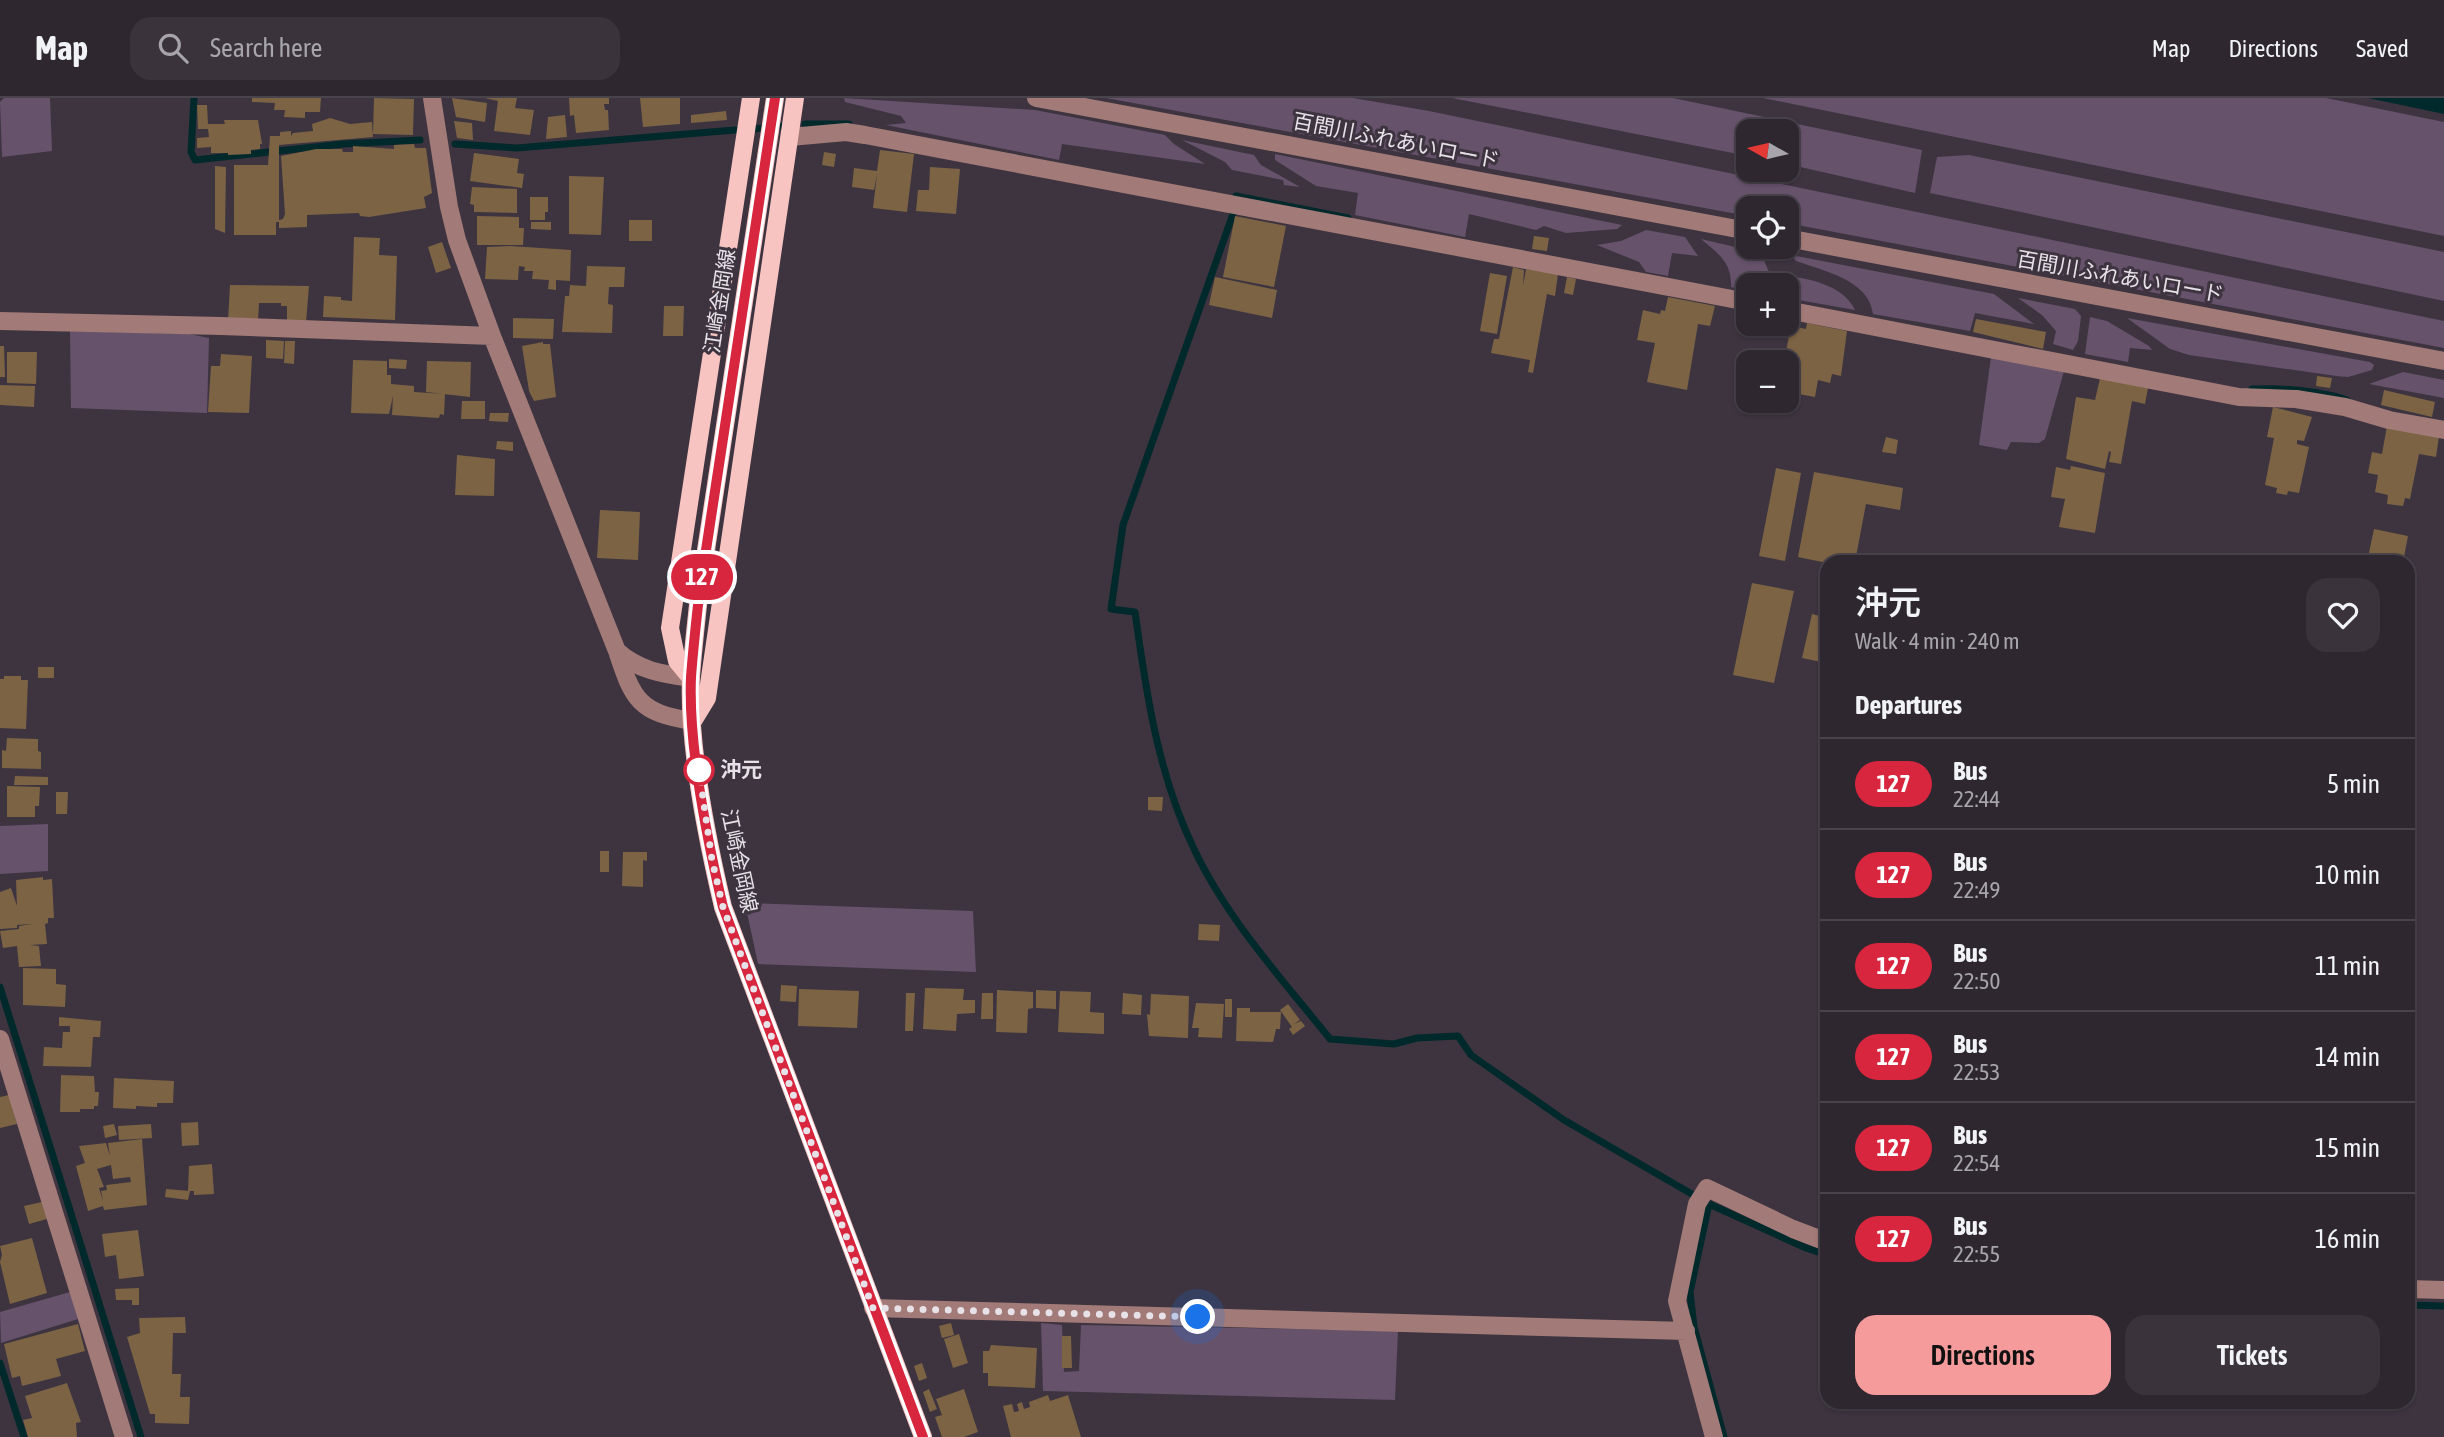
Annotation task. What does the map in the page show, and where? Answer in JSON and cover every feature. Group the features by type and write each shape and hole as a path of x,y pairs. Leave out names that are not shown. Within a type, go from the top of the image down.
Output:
{"main road":[{"path":"691,678 677,661 670,628 751,98"},
{"name":"江崎金岡線","path":"775,98 699,596 691,678 693,721 712,860 723,907 923,1437"},
{"path":"693,721 708,698 795,98"}],"street":[{"path":"432,98 449,207 492,336 617,651 629,689 647,708 665,717 693,721"},
{"name":"百間川ふれあいロード","path":"1035,98 1736,229"},
{"path":"790,137 846,132 865,135 1736,300"},
{"name":"百間川ふれあいロード","path":"1799,240 2444,360"},
{"path":"1799,312 2239,397 2296,400 2345,407 2389,420 2444,430"},
{"path":"0,321 492,336"},
{"path":"617,651 629,662 656,673 691,678"},
{"path":"0,1039 124,1437"},
{"path":"1714,1437 1677,1301 1699,1199 1707,1188 1820,1239"},
{"path":"2415,1289 2444,1290"},
{"path":"873,1308 1686,1331"}],"shaded area":[{"path":"4,98 50,98 52,151 2,157 0,102"},
{"path":"844,98 1035,110 1165,135 1205,164 1062,144 1059,160 886,125 906,123 901,116 845,102"},
{"path":"1106,98 1353,98 1429,111 1736,175 1736,182 1772,182 2444,321 2444,348 1799,225 1799,196 1736,196 1736,214"},
{"path":"1452,98 1673,98 1774,119 1736,119 1736,154"},
{"path":"1763,98 2326,98 2444,122 2444,236"},
{"path":"2368,98 2444,98 2444,114"},
{"path":"1799,124 1922,150 1915,193 1799,167"},
{"path":"1182,140 1254,155 1261,165 1300,187 1284,185 1283,180 1232,170 1225,162"},
{"path":"1275,154 1622,225 1617,229 1566,233 1544,226 1536,230 1469,214 1465,237 1355,215 1358,193 1316,186 1275,160"},
{"path":"1969,155 2444,252 2444,301 1930,193 1937,157"},
{"path":"1646,230 1685,237 1698,256 1672,253 1668,276 1646,272 1639,262 1597,245 1621,241"},
{"path":"1701,239 1736,247 1736,259 1764,259 1769,272 1774,273 1736,273 1736,288 1731,287 1727,265 1719,254"},
{"path":"1799,257 1994,294 2034,324 1975,313 1970,331 1873,314 1870,302 1854,285 1832,273 1794,259 1799,259"},
{"path":"1799,278 1818,282 1840,292 1855,310 1799,300"},
{"path":"2018,298 2075,309 2081,316 2078,341 2073,350 2053,344 2056,331 2042,315"},
{"path":"2090,317 2107,321 2152,350 2130,348 2128,362 2085,354"},
{"path":"2127,318 2370,362 2374,365 2372,370 2348,377 2189,355 2170,349"},
{"path":"70,331 189,334 209,338 207,413 71,408"},
{"path":"1991,357 2064,371 2045,439 2039,443 2011,442 2007,450 1979,445"},
{"path":"2403,372 2444,380 2444,398 2369,384"},
{"path":"48,824 48,871 0,874 0,826"},
{"path":"745,903 973,911 976,972 758,964"},
{"path":"70,1292 78,1319 1,1343 0,1312"},
{"path":"1041,1323 1062,1325 1064,1372 1079,1371 1081,1325 1398,1331 1395,1400 1043,1391"}],"building":[{"path":"252,98 321,98 320,112 305,112 305,118 284,117 285,110 274,110 275,103 252,102"},
{"path":"374,98 414,99 413,135 373,134"},
{"path":"452,98 487,103 485,122 456,117"},
{"path":"485,98 517,98 515,108 534,110 530,135 494,131 498,101"},
{"path":"569,98 609,98 609,104 604,104 605,110 608,110 609,130 576,133 574,115 570,116"},
{"path":"640,98 680,98 680,124 643,127"},
{"path":"197,105 207,105 208,124 225,124 224,120 258,120 262,144 260,149 251,150 251,154 228,155 211,153 211,147 197,148 197,138 209,137 208,129 198,129"},
{"path":"726,111 727,120 691,123 691,115"},
{"path":"565,115 567,137 546,139 548,117"},
{"path":"330,118 350,124 372,122 373,137 279,145 279,220 283,219 285,214 281,156 316,149 342,149 343,152 353,152 353,146 394,149 394,145 414,144 415,148 426,148 432,193 424,197 426,208 369,217 360,216 359,213 307,215 307,227 279,228 279,222 276,222 276,235 234,235 234,165 268,165 270,136 280,136 280,132 291,131 291,136 293,133 313,131 312,124"},
{"path":"454,121 472,123 473,140 457,138"},
{"path":"880,150 914,154 907,212 873,208 877,174 874,190 852,187 854,168 877,171"},
{"path":"824,152 836,154 834,167 822,165"},
{"path":"474,153 519,159 517,173 524,174 522,188 470,181"},
{"path":"215,166 226,167 225,233 215,229"},
{"path":"930,167 960,169 956,214 916,211 918,190 929,190"},
{"path":"569,176 604,177 601,235 569,234"},
{"path":"472,187 517,189 517,213 474,212 474,205 470,204"},
{"path":"530,197 548,197 545,220 530,220"},
{"path":"477,216 519,217 519,228 524,228 523,245 477,245"},
{"path":"1235,216 1286,226 1274,287 1223,277"},
{"path":"629,220 652,220 652,241 629,241"},
{"path":"531,222 551,222 551,230 531,229"},
{"path":"1534,236 1549,238 1547,251 1532,249"},
{"path":"354,237 380,238 379,255 397,256 395,320 323,317 324,296 352,301"},
{"path":"442,242 451,268 436,273 428,247"},
{"path":"487,247 571,250 570,281 556,280 556,290 548,289 549,280 532,279 533,271 524,271 525,267 519,266 518,280 485,279"},
{"path":"587,266 625,267 624,287 609,287 608,304 613,305 612,333 562,332 565,296 569,296 570,285 586,286"},
{"path":"1513,267 1524,270 1523,286 1526,269 1558,274 1555,296 1547,294 1533,373 1528,372 1530,360 1491,353 1494,339 1499,339"},
{"path":"1490,273 1507,276 1497,334 1480,331"},
{"path":"1215,277 1277,290 1272,318 1209,305"},
{"path":"1567,277 1576,279 1573,295 1564,293"},
{"path":"230,285 309,286 306,322 287,322 287,306 281,306 281,303 259,303 258,321 228,321"},
{"path":"1668,297 1715,306 1710,326 1698,324 1687,390 1647,382 1655,343 1637,340 1643,310 1660,314 1661,310 1665,311"},
{"path":"664,306 684,306 683,336 663,336"},
{"path":"513,318 554,319 553,339 513,338"},
{"path":"1976,319 2046,332 2043,349 1973,332"},
{"path":"1807,323 1847,331 1841,376 1832,374 1830,383 1818,380 1815,397 1799,394 1799,350 1786,350 1789,336 1799,336 1799,328 1806,329"},
{"path":"266,340 284,341 283,359 266,358"},
{"path":"285,341 295,341 294,364 284,363"},
{"path":"543,342 550,344 556,397 534,401 529,391 522,346"},
{"path":"0,346 4,346 5,377 0,377"},
{"path":"7,352 37,352 36,384 7,383"},
{"path":"221,354 252,356 249,413 208,412 211,366 220,366"},
{"path":"389,359 407,360 406,369 389,368"},
{"path":"353,360 387,361 387,375 391,375 391,384 414,386 414,392 445,394 444,415 440,414 439,418 392,415 393,396 389,414 351,413"},
{"path":"427,361 471,362 470,397 426,392"},
{"path":"2101,374 2149,383 2145,404 2132,401 2121,464 2109,462 2109,451 2105,469 2066,459 2076,397 2095,400"},
{"path":"2317,376 2332,378 2330,388 2316,386"},
{"path":"0,385 35,386 34,407 0,405"},
{"path":"2384,390 2435,402 2432,417 2381,405"},
{"path":"462,401 485,401 485,419 461,419"},
{"path":"2273,407 2312,417 2304,441 2297,440 2297,444 2309,447 2299,493 2276,493 2277,488 2265,485 2274,438 2267,437"},
{"path":"490,413 509,413 508,422 489,421"},
{"path":"2387,426 2439,436 2436,457 2419,454 2410,499 2405,498 2403,506 2387,504 2388,495 2375,492 2378,475 2368,473 2372,452 2382,454"},
{"path":"1886,437 1898,440 1896,454 1882,452"},
{"path":"497,441 513,442 513,451 496,449"},
{"path":"457,455 495,459 494,496 455,495"},
{"path":"2071,466 2105,473 2095,533 2059,527 2065,499 2051,497 2056,467 2070,470"},
{"path":"1776,468 1801,473 1785,561 1759,556"},
{"path":"1814,472 1903,488 1900,510 1866,504 1856,555 1820,555 1820,562 1798,557"},
{"path":"600,510 640,512 638,560 597,558"},
{"path":"2374,529 2408,536 2404,555 2368,555"},
{"path":"1752,583 1794,591 1774,683 1733,675"},
{"path":"1812,614 1820,616 1820,662 1802,658"},
{"path":"38,667 54,667 54,678 38,678"},
{"path":"4,676 21,676 21,680 28,680 26,729 0,728 0,679 4,679"},
{"path":"7,738 38,739 41,769 2,768 2,750 6,751"},
{"path":"15,776 48,777 48,785 14,785"},
{"path":"7,786 40,787 39,806 35,806 35,817 7,817"},
{"path":"56,792 68,792 67,814 56,814"},
{"path":"1148,797 1163,797 1162,811 1148,810"},
{"path":"600,851 609,851 609,872 600,872"},
{"path":"623,852 647,852 647,861 643,860 643,887 622,886"},
{"path":"43,877 43,880 52,879 54,918 48,918 48,923 45,924 47,944 30,945 39,946 41,966 19,967 17,946 3,948 0,931 19,929 19,926 32,924 17,925 17,928 0,929 0,892 11,888 17,906 16,880"},
{"path":"1199,924 1220,925 1219,941 1198,940"},
{"path":"23,968 56,969 56,984 66,985 65,1007 23,1005"},
{"path":"781,985 797,986 796,1002 780,1001"},
{"path":"925,988 964,989 963,1000 975,1000 975,1013 957,1014 956,1031 923,1029"},
{"path":"799,989 859,991 857,1028 798,1026"},
{"path":"997,990 1033,992 1033,1008 1028,1009 1027,1033 996,1032"},
{"path":"1036,990 1056,991 1056,1009 1036,1008"},
{"path":"1060,991 1091,992 1090,1012 1104,1013 1104,1034 1058,1032"},
{"path":"906,993 915,993 913,1031 905,1031"},
{"path":"982,993 993,993 993,1019 981,1019"},
{"path":"1123,993 1142,995 1141,1015 1122,1014"},
{"path":"1151,994 1189,996 1188,1038 1149,1036 1147,1014 1150,1015"},
{"path":"1225,999 1232,999 1232,1017 1225,1017"},
{"path":"1196,1003 1224,1004 1222,1038 1198,1037 1199,1028 1192,1028"},
{"path":"1288,1004 1300,1020 1294,1024 1301,1021 1305,1026 1293,1035 1289,1029 1292,1027 1280,1010"},
{"path":"1237,1008 1250,1008 1250,1012 1281,1012 1280,1029 1276,1029 1273,1042 1236,1041"},
{"path":"59,1017 101,1021 100,1037 93,1037 91,1067 43,1066 44,1047 62,1048 63,1032 70,1032 70,1026 59,1026"},
{"path":"61,1075 94,1076 95,1092 99,1092 98,1106 94,1106 94,1109 80,1109 80,1112 60,1112"},
{"path":"114,1078 174,1081 173,1103 157,1103 157,1107 136,1106 136,1109 113,1108"},
{"path":"9,1095 17,1124 0,1128 0,1097"},
{"path":"198,1122 199,1145 182,1146 181,1123"},
{"path":"114,1124 117,1135 105,1138 103,1126"},
{"path":"151,1124 152,1138 119,1140 118,1126"},
{"path":"142,1139 147,1205 104,1210 103,1206 88,1211 76,1166 85,1163 79,1146 106,1143 110,1156 108,1143","holes":["111,1165 113,1179 130,1177 131,1182 106,1185 107,1190 101,1191 103,1201 99,1188 104,1187 97,1169"]},
{"path":"212,1164 214,1194 194,1195 194,1191 188,1191 189,1166"},
{"path":"166,1189 190,1191 188,1200 165,1197"},
{"path":"42,1202 47,1219 29,1224 24,1206"},
{"path":"138,1230 144,1276 119,1279 116,1255 105,1257 102,1234"},
{"path":"32,1238 47,1293 10,1304 0,1262 0,1246"},
{"path":"139,1288 139,1305 132,1305 132,1300 116,1300 115,1289"},
{"path":"185,1317 186,1333 173,1333 172,1374 181,1374 180,1397 190,1397 189,1424 155,1423 155,1414 150,1414 127,1337 140,1333 139,1318"},
{"path":"951,1323 954,1335 942,1338 939,1326"},
{"path":"78,1324 85,1351 56,1359 61,1376 22,1386 20,1376 12,1378 4,1344"},
{"path":"959,1334 968,1363 953,1368 944,1339"},
{"path":"1062,1336 1071,1336 1072,1368 1062,1368"},
{"path":"991,1345 1037,1348 1035,1388 988,1386 988,1373 983,1373 983,1351 989,1351"},
{"path":"922,1363 927,1378 919,1381 914,1366"},
{"path":"67,1383 81,1422 76,1423 77,1437 28,1437 23,1420 32,1418 25,1396"},
{"path":"929,1389 937,1409 930,1412 923,1392"},
{"path":"964,1389 978,1432 964,1437 942,1437 935,1417 942,1415 936,1399"},
{"path":"1048,1395 1050,1401 1068,1395 1081,1437 1011,1437 1003,1406 1012,1404 1014,1412 1019,1411 1017,1404 1022,1402 1024,1409 1030,1407 1029,1402"}],"waterway":[{"path":"194,98 191,152 195,160 343,144 420,140"},
{"path":"805,124 849,124"},
{"path":"754,129 780,126"},
{"path":"455,144 517,148 735,130"},
{"path":"1236,196 1348,218"},
{"path":"1239,197 1123,525 1111,609 1135,612 1149,703 1162,763 1182,821 1207,875 1256,948 1330,1039 1394,1044 1417,1038 1458,1036 1471,1055 1564,1120 1709,1204 1820,1253"},
{"path":"2252,389 2300,390 2347,400"},
{"path":"0,987 141,1437"},
{"path":"1709,1204 1690,1292 1694,1327 1724,1437"},
{"path":"2415,1305 2444,1306"},
{"path":"0,1363 24,1437"}],"bus line":[{"name":"127","path":"775,98 699,596 691,678 693,721 712,860 723,907 738,953 923,1437"}],"place":[{"name":"沖元","path":"699,770"}],"route":[{"path":"699,770 712,860 723,907 873,1308 1198,1317"}]}
